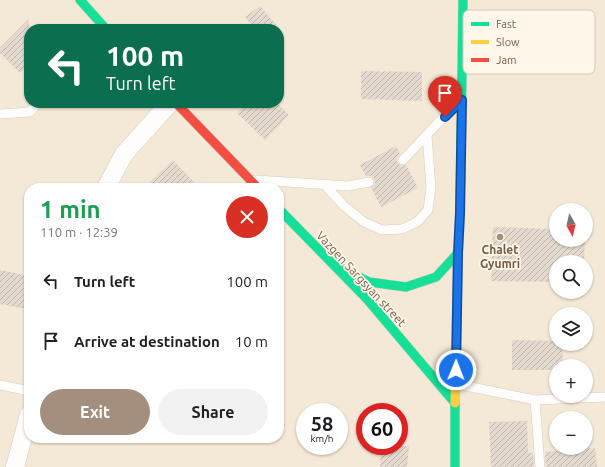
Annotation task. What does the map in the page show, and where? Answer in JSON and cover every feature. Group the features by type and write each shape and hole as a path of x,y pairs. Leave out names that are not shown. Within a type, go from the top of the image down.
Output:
{"main road":[{"path":"80,0 101,24"},
{"path":"455,467 463,0"},
{"path":"181,108 254,183"},
{"name":"Vazgen Sargsyan street","path":"284,214 368,299 455,402"},
{"path":"330,262 369,282 406,287 436,277 458,253"}],"street":[{"path":"109,183 124,154 165,108"},
{"path":"16,467 24,435"}],"lane":[{"path":"403,160 462,100"},
{"path":"0,114 30,112 34,108"},
{"path":"326,185 344,206 364,222 382,230 402,229 417,222 428,210 431,187 427,135"},
{"path":"250,179 348,186 369,182"},
{"path":"456,384 535,400 605,396"},
{"path":"0,385 24,390"},
{"path":"535,400 540,467"}],"shaded area":[{"path":"0,0 605,0 605,467 0,467"}],"building":[{"path":"260,6 276,24 251,24 245,17"},
{"path":"29,19 29,24 24,24"},
{"path":"24,24 24,69 20,73 0,53 0,48"},
{"path":"361,71 422,72 422,101 361,99"},
{"path":"242,108 282,108 289,115 265,140 237,113"},
{"path":"396,146 400,154 397,158 397,162 401,166 406,165 418,188 381,207 371,187 375,184 374,178 371,176 366,176 360,165"},
{"path":"173,160 195,183 148,183"},
{"path":"493,227 549,229 549,247 585,247 584,255 549,255 549,282 491,281"},
{"path":"0,270 24,275 24,309 0,304"},
{"path":"512,340 549,341 549,351 562,351 563,359 549,359 549,370 512,370"},
{"path":"527,421 528,453 533,453 534,467 491,467 489,422"},
{"path":"409,446 407,467 380,467 381,455 408,455"},
{"path":"593,448 595,448 597,467 546,467 545,452 549,452 549,455 593,455"}],"traffic: fast":[{"path":"80,0 102,24"},
{"path":"460,218 463,0"},
{"path":"284,214 367,299 455,403 455,467"},
{"path":"335,265 369,282 406,287 436,277 458,253"}],"traffic: slow":[{"path":"455,403 460,218"}],"traffic: jam":[{"path":"181,108 253,183"}],"place":[{"name":"Chalet Gyumri","path":"500,237"}],"route":[{"path":"445,117 462,100 456,370"}]}
